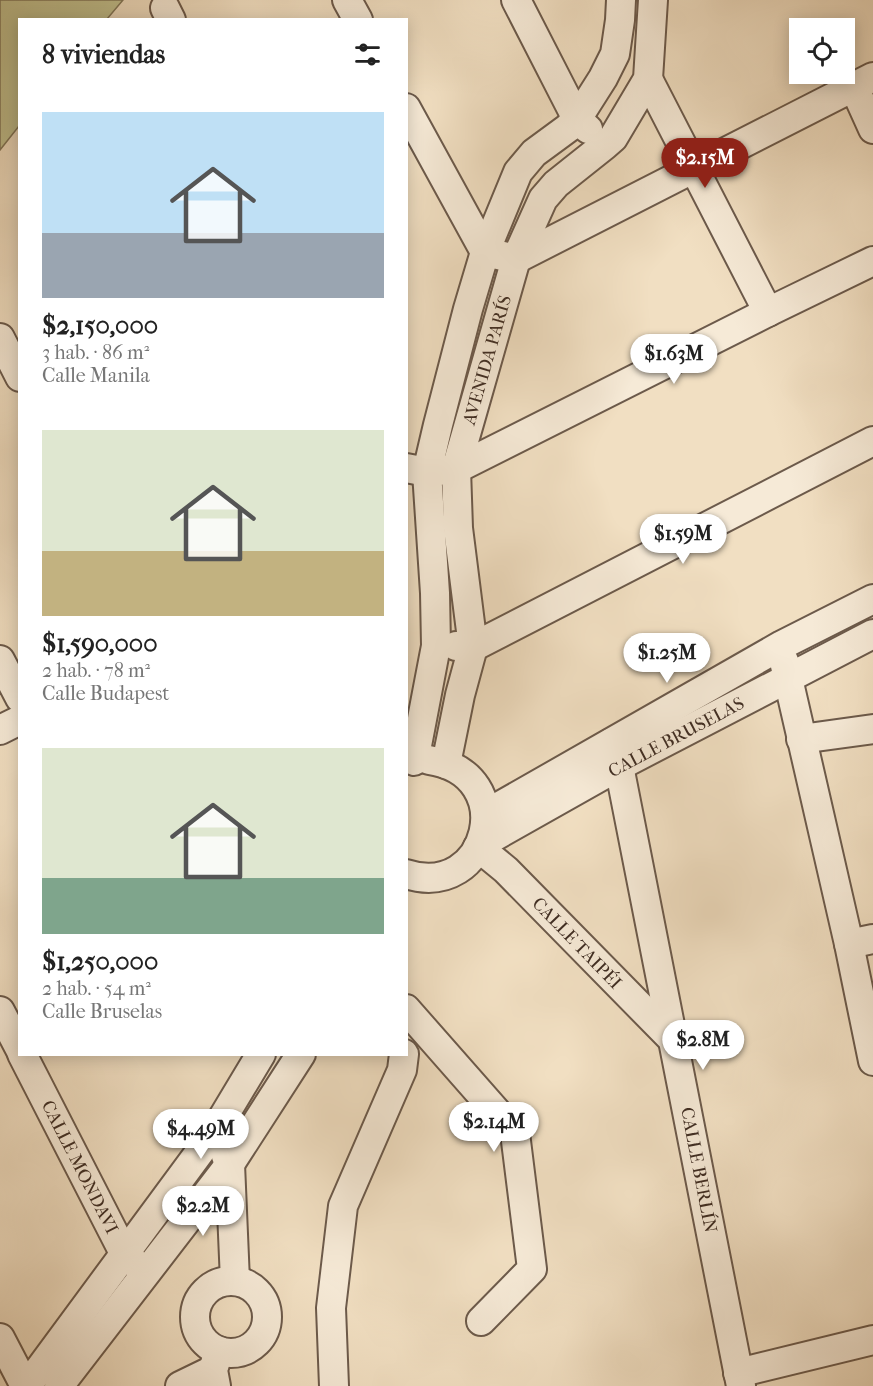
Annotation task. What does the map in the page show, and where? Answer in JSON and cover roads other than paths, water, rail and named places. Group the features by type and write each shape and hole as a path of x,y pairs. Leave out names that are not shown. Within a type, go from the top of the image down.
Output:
{"street":[{"path":"348,0 357,18"},
{"path":"516,0 577,119 605,145"},
{"path":"620,10 654,1"},
{"name":"AVENIDA PARÍS","path":"446,764 473,647 458,528 456,469 516,259 543,199 556,184 613,138 648,79 654,1"},
{"name":"AVENIDA PARÍS","path":"410,763 436,645 435,593 417,470 438,425 485,252 518,172 534,153 577,119 603,78 615,54 620,10"},
{"path":"648,79 768,312"},
{"path":"408,112 485,252 516,259 863,82 873,129"},
{"path":"417,470 456,469 873,261"},
{"path":"0,338 18,373"},
{"path":"436,645 473,647 873,441"},
{"name":"CALLE BRUSELAS","path":"480,845 615,754 710,686 782,645 873,599"},
{"name":"CALLE BRUSELAS","path":"486,814 615,754 723,712 873,634"},
{"path":"782,645 801,739 861,941 873,1060"},
{"path":"0,660 18,694"},
{"path":"710,686 723,712"},
{"path":"0,730 18,721"},
{"path":"801,739 873,729"},
{"name":"CALLE BERLÍN","path":"615,754 674,1041 739,1379"},
{"path":"408,875 418,878 438,878 455,871 471,859 480,845 485,829 486,814 482,797 461,771 430,760 410,763"},
{"name":"CALLE TAIPÉI","path":"480,845 674,1041"},
{"path":"0,1011 18,1045"},
{"path":"408,1016 515,1133 532,1269 481,1321"},
{"name":"CALLE MONDAVI","path":"23,1056 124,1253 146,1274"},
{"path":"0,1338 26,1386 213,1134 260,1056"},
{"path":"59,1386 230,1164 300,1056"},
{"path":"334,1386 331,1308 343,1206 402,1070 404,1056"},
{"path":"213,1134 230,1164 235,1281"},
{"path":"180,1386 216,1369 231,1353 243,1351 254,1345 262,1336 267,1313 263,1302 256,1292 235,1281 223,1282 212,1287 203,1294 197,1304 196,1327 201,1338 209,1346 216,1369"},
{"path":"739,1379 873,1340"}]}
